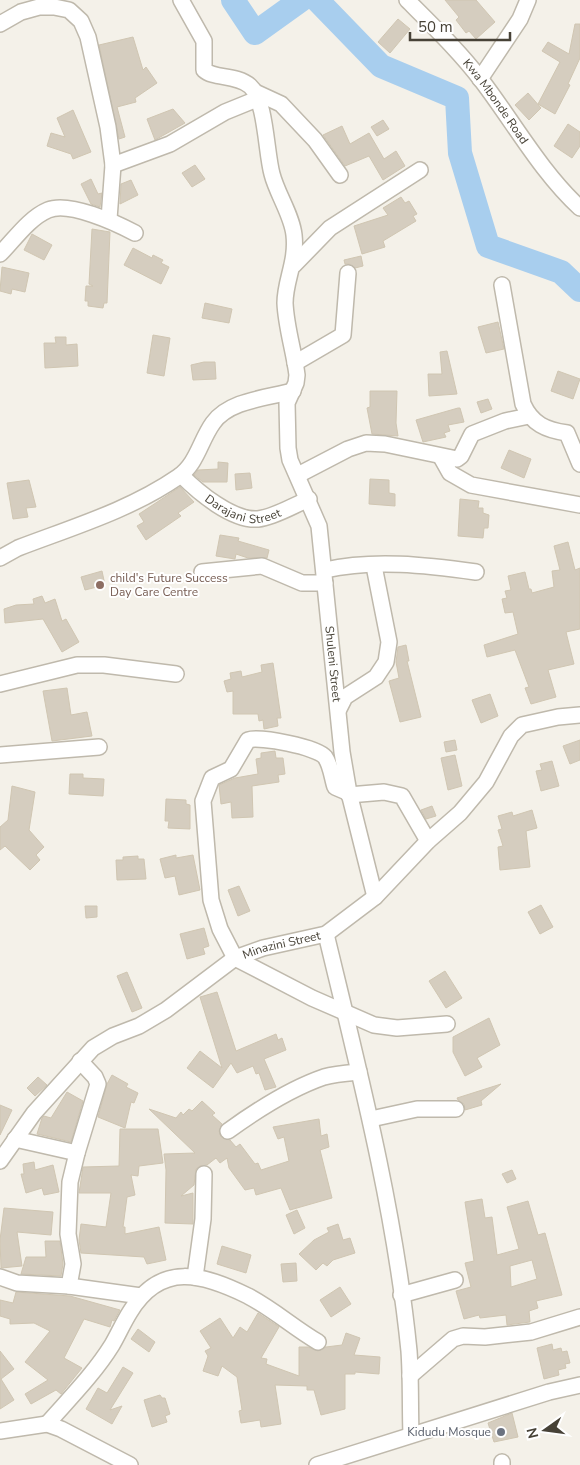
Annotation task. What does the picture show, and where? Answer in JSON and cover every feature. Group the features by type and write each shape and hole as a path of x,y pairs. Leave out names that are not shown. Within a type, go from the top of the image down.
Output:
{"street":[{"path":"181,0 204,41 204,70 209,75 223,75 239,80 250,86 256,96 264,123 271,172 294,232 294,265"},
{"name":"Kwa Mbonde Road","path":"406,0 440,32 480,79 560,189 580,208"},
{"path":"480,79 520,19 528,0"},
{"path":"0,24 21,12 39,7 69,10 81,21 88,37 108,127 113,165 109,219"},
{"path":"113,165 170,144 256,96 281,104 315,140 340,175"},
{"path":"294,265 330,228 420,170"},
{"path":"0,254 29,224 48,210 66,208 109,219 135,233"},
{"name":"Shuleni Street","path":"294,265 287,285 286,303 297,375 293,392 287,403 287,436 290,460 310,499 319,526 342,752 349,794 376,897"},
{"path":"296,363 343,334 348,273"},
{"path":"502,285 523,404 529,416 537,424 567,433 580,464"},
{"path":"0,558 18,548 147,497 181,475 195,459 213,422 225,411 244,404 293,392"},
{"path":"298,475 348,448 366,443 395,446 457,459 461,456 472,434 506,421 529,416"},
{"path":"442,457 450,473 471,485 580,505"},
{"name":"Darajani Street","path":"181,475 201,495 220,507 248,518 266,517 310,499"},
{"path":"202,572 262,566 302,583 325,577 342,566 423,564 476,572"},
{"path":"338,709 345,697 376,677 386,662 389,642 374,566"},
{"path":"0,684 77,665 104,665 176,674"},
{"name":"Minazini Street","path":"0,1161 34,1113 93,1048 113,1036 139,1026 166,1010 235,958 263,948 326,934 376,897 428,841 460,814 486,782 511,736 522,725 558,717 580,715"},
{"path":"428,841 402,796 384,792 349,794 335,787 328,761 318,752 254,738 245,744 231,769 212,778 203,801 212,900 220,929 235,958 312,998 345,1013 386,1028 447,1024"},
{"path":"0,755 99,747"},
{"path":"326,934 371,1119 401,1295 409,1352 411,1434"},
{"path":"69,1286 73,1264 68,1234 70,1182 76,1152 98,1084 95,1077 80,1061"},
{"path":"228,1131 258,1109 301,1087 325,1077 359,1072"},
{"path":"371,1119 417,1109 456,1109"},
{"path":"15,1139 76,1152"},
{"path":"195,1277 203,1219 204,1174"},
{"path":"47,1424 99,1363 142,1296 164,1278 176,1275 195,1277 248,1296 318,1342"},
{"path":"0,1277 17,1283 69,1286 142,1296"},
{"path":"401,1295 455,1280"},
{"path":"410,1376 453,1339 463,1336 485,1337 531,1332 580,1317"},
{"path":"317,1465 383,1446 411,1434 549,1392 580,1385"},
{"path":"0,1431 47,1424 61,1428 130,1465"}],"building":[{"path":"445,0 476,0 495,22 476,39 469,31 466,33 456,20 459,17"},
{"path":"398,19 410,29 390,53 378,42"},
{"path":"575,24 580,24 580,58 568,84 570,85 555,114 538,104 560,62 542,51 548,42 569,54"},
{"path":"133,37 143,70 146,67 157,83 135,98 136,102 117,107 125,137 119,139 99,45"},
{"path":"528,93 541,108 529,120 515,105"},
{"path":"173,109 185,123 155,140 147,119"},
{"path":"73,110 91,152 73,159 71,154 47,146 51,133 65,137 57,118"},
{"path":"383,120 389,129 377,136 371,127"},
{"path":"568,124 580,132 580,146 572,158 554,146"},
{"path":"342,126 350,144 369,133 384,159 396,151 405,166 383,180 369,156 345,166 323,135"},
{"path":"195,165 205,179 192,187 182,173"},
{"path":"91,179 98,194 102,193 100,207 91,204 81,184"},
{"path":"131,180 138,195 120,204 121,184"},
{"path":"401,197 405,203 409,201 417,214 413,216 416,221 383,241 385,247 362,254 354,226 388,215 383,208"},
{"path":"92,229 110,232 107,303 104,303 103,308 88,306 88,301 85,301 86,286 93,286 89,284"},
{"path":"32,234 52,245 44,260 24,250"},
{"path":"133,248 152,258 153,255 163,260 161,263 169,267 161,284 124,265"},
{"path":"361,256 363,266 355,268 345,264 344,260"},
{"path":"2,267 29,273 25,292 12,289 11,294 0,291"},
{"path":"205,303 232,309 229,323 202,318"},
{"path":"498,322 504,349 486,353 478,327"},
{"path":"153,335 170,338 164,376 147,373"},
{"path":"55,337 66,337 66,345 77,344 78,366 45,368 44,343 56,343"},
{"path":"447,351 457,394 429,396 428,374 442,374 440,352"},
{"path":"215,362 216,379 193,380 191,365"},
{"path":"558,371 580,379 573,399 551,391"},
{"path":"370,391 397,391 396,423 398,436 372,434 367,408 370,407"},
{"path":"488,399 492,409 481,413 477,402"},
{"path":"460,408 464,422 448,425 450,431 444,433 446,437 423,442 416,420"},
{"path":"509,450 531,459 524,478 501,468"},
{"path":"218,462 228,463 227,482 203,482 194,475 198,470 218,469"},
{"path":"250,473 252,488 236,490 235,474"},
{"path":"370,479 389,480 389,493 395,494 395,506 369,504"},
{"path":"29,480 36,507 26,508 28,517 13,519 7,483"},
{"path":"180,487 194,502 178,513 181,516 146,540 137,526 144,522 139,514"},
{"path":"460,499 479,501 478,508 483,508 483,513 489,515 488,528 484,528 483,538 458,536"},
{"path":"220,535 239,538 238,541 269,550 267,558 248,558 236,554 235,559 216,556"},
{"path":"568,542 575,570 580,568 580,629 566,632 574,664 548,670 556,697 531,704 525,688 529,687 515,650 487,657 484,645 518,634 513,612 505,613 502,599 507,598 505,591 511,590 508,576 525,572 529,589 531,589 532,593 554,587 552,571 560,570 554,546"},
{"path":"102,571 105,585 85,590 81,577"},
{"path":"42,596 45,603 55,599 62,621 66,619 79,642 62,652 43,619 5,623 4,609 16,605 34,604 33,599"},
{"path":"406,645 409,661 407,661 421,717 400,722 389,681 399,678 396,662 398,647"},
{"path":"273,663 281,718 277,718 278,726 264,729 263,720 259,721 258,714 233,714 233,691 227,692 224,681 231,679 230,673 241,671 242,677 262,672 261,665"},
{"path":"67,688 71,715 87,712 92,736 52,741 43,691"},
{"path":"490,694 498,716 481,723 472,700"},
{"path":"455,740 457,750 446,752 444,742"},
{"path":"580,740 580,760 570,764 563,746"},
{"path":"275,751 276,758 283,758 285,774 278,775 279,782 252,786 253,817 232,818 231,802 221,804 219,785 235,778 258,774 256,759 261,758 261,753"},
{"path":"455,755 462,786 448,790 441,758"},
{"path":"552,761 559,786 541,791 536,771 542,770 540,764"},
{"path":"70,774 83,774 83,778 104,779 103,796 69,794"},
{"path":"12,786 35,792 29,830 44,847 36,855 40,860 30,870 5,846 0,850 0,827 8,820"},
{"path":"166,799 186,800 186,804 190,805 190,829 168,828 169,821 165,821"},
{"path":"432,806 436,816 426,819 421,810"},
{"path":"532,810 537,828 526,831 530,867 500,870 498,847 503,846 498,830 502,829 498,816 512,812 513,816"},
{"path":"176,855 176,858 193,855 200,890 179,895 175,876 165,878 160,859"},
{"path":"138,856 138,859 144,859 146,879 117,880 116,860 123,860 123,857"},
{"path":"239,886 250,911 238,916 228,890"},
{"path":"541,905 553,927 540,934 528,912"},
{"path":"85,906 97,906 97,917 86,918"},
{"path":"204,928 209,946 203,948 205,954 187,959 180,934"},
{"path":"445,971 462,998 446,1008 429,981"},
{"path":"127,972 142,1008 132,1012 117,976"},
{"path":"217,992 236,1051 276,1034 278,1040 282,1038 286,1050 264,1059 276,1087 265,1090 259,1073 256,1074 253,1066 237,1073 231,1063 213,1088 187,1068 200,1051 222,1068 200,997"},
{"path":"489,1018 500,1045 477,1058 482,1067 465,1076 453,1052 453,1037"},
{"path":"112,1075 128,1084 126,1087 138,1093 134,1103 131,1102 125,1128 98,1117 107,1084"},
{"path":"38,1077 47,1085 35,1096 27,1088"},
{"path":"501,1084 481,1101 482,1105 465,1110 464,1104 457,1098"},
{"path":"67,1092 83,1101 71,1142 37,1134 42,1118 44,1116 51,1118"},
{"path":"202,1101 215,1113 212,1115 222,1124 219,1131 221,1137 230,1140 236,1147 240,1144 255,1164 258,1163 261,1170 289,1161 284,1137 278,1139 273,1127 319,1119 321,1136 327,1134 329,1147 320,1150 332,1198 290,1210 281,1188 256,1195 254,1188 245,1190 229,1168 227,1158 220,1163 216,1158 207,1165 196,1169 194,1185 181,1196 193,1193 193,1224 165,1223 166,1170 164,1154 195,1153 149,1109 176,1118 181,1112 183,1115 189,1109 192,1111"},
{"path":"0,1105 12,1110 0,1135"},
{"path":"120,1129 158,1129 163,1163 139,1166 138,1176 131,1175 135,1195 127,1197 123,1227 125,1227 125,1234 159,1227 166,1260 147,1264 144,1257 81,1253 79,1240 81,1224 106,1227 111,1193 79,1193 83,1167 119,1166"},
{"path":"34,1162 35,1170 53,1165 59,1192 44,1195 42,1188 26,1193 21,1174 24,1174 23,1164"},
{"path":"512,1170 516,1179 507,1183 502,1174"},
{"path":"482,1199 485,1218 492,1217 497,1255 519,1249 507,1207 528,1201 538,1235 545,1233 562,1295 536,1301 538,1308 529,1311 530,1322 507,1325 506,1315 480,1318 479,1315 464,1319 456,1291 471,1287 465,1263 474,1261 465,1202","holes":["532,1260 537,1279 511,1287 510,1266"]},
{"path":"4,1208 53,1212 51,1235 17,1232 22,1266 1,1268 0,1240"},
{"path":"297,1210 305,1228 294,1234 286,1215"},
{"path":"338,1224 343,1240 350,1238 355,1253 333,1260 327,1266 323,1263 316,1270 299,1254 314,1240 329,1232 327,1228"},
{"path":"45,1241 60,1241 63,1264 61,1276 21,1274 26,1257 46,1257"},
{"path":"222,1246 251,1255 246,1273 217,1264"},
{"path":"296,1263 297,1281 283,1282 281,1264"},
{"path":"340,1287 351,1304 331,1317 320,1300"},
{"path":"16,1292 70,1296 120,1310 114,1321 112,1320 110,1327 84,1319 64,1358 82,1368 61,1394 56,1390 31,1404 25,1394 48,1380 25,1362 50,1331 34,1323 10,1324 10,1319 0,1316 0,1300 13,1303"},
{"path":"258,1313 279,1327 261,1358 267,1359 266,1364 299,1376 299,1347 308,1347 318,1351 326,1347 342,1345 346,1333 360,1338 354,1355 380,1357 379,1374 355,1372 355,1374 345,1374 345,1409 321,1415 314,1390 307,1390 307,1386 275,1385 281,1424 261,1427 260,1420 241,1423 239,1411 242,1410 237,1377 222,1366 218,1376 203,1371 208,1356 205,1351 211,1348 200,1331 220,1318 233,1338 240,1327 247,1332"},
{"path":"138,1329 155,1342 149,1352 131,1339"},
{"path":"552,1344 553,1350 561,1348 562,1352 567,1351 570,1363 565,1364 566,1368 558,1370 559,1375 544,1379 537,1348"},
{"path":"0,1351 14,1369 1,1379 14,1400 0,1409"},
{"path":"123,1367 133,1373 110,1410 122,1406 112,1424 86,1409 98,1388 107,1393"},
{"path":"160,1395 162,1398 165,1398 170,1414 165,1416 167,1422 152,1427 144,1400"},
{"path":"512,1413 518,1437 494,1442 488,1423"}],"waterway":[{"path":"233,0 255,33 301,0"},
{"path":"317,0 381,66 457,98 460,153 488,246 561,272 580,290"}],"place":[{"name":"child's Future Success Day Care Centre","path":"100,585"},
{"name":"Kidudu Mosque","path":"501,1432"}]}
